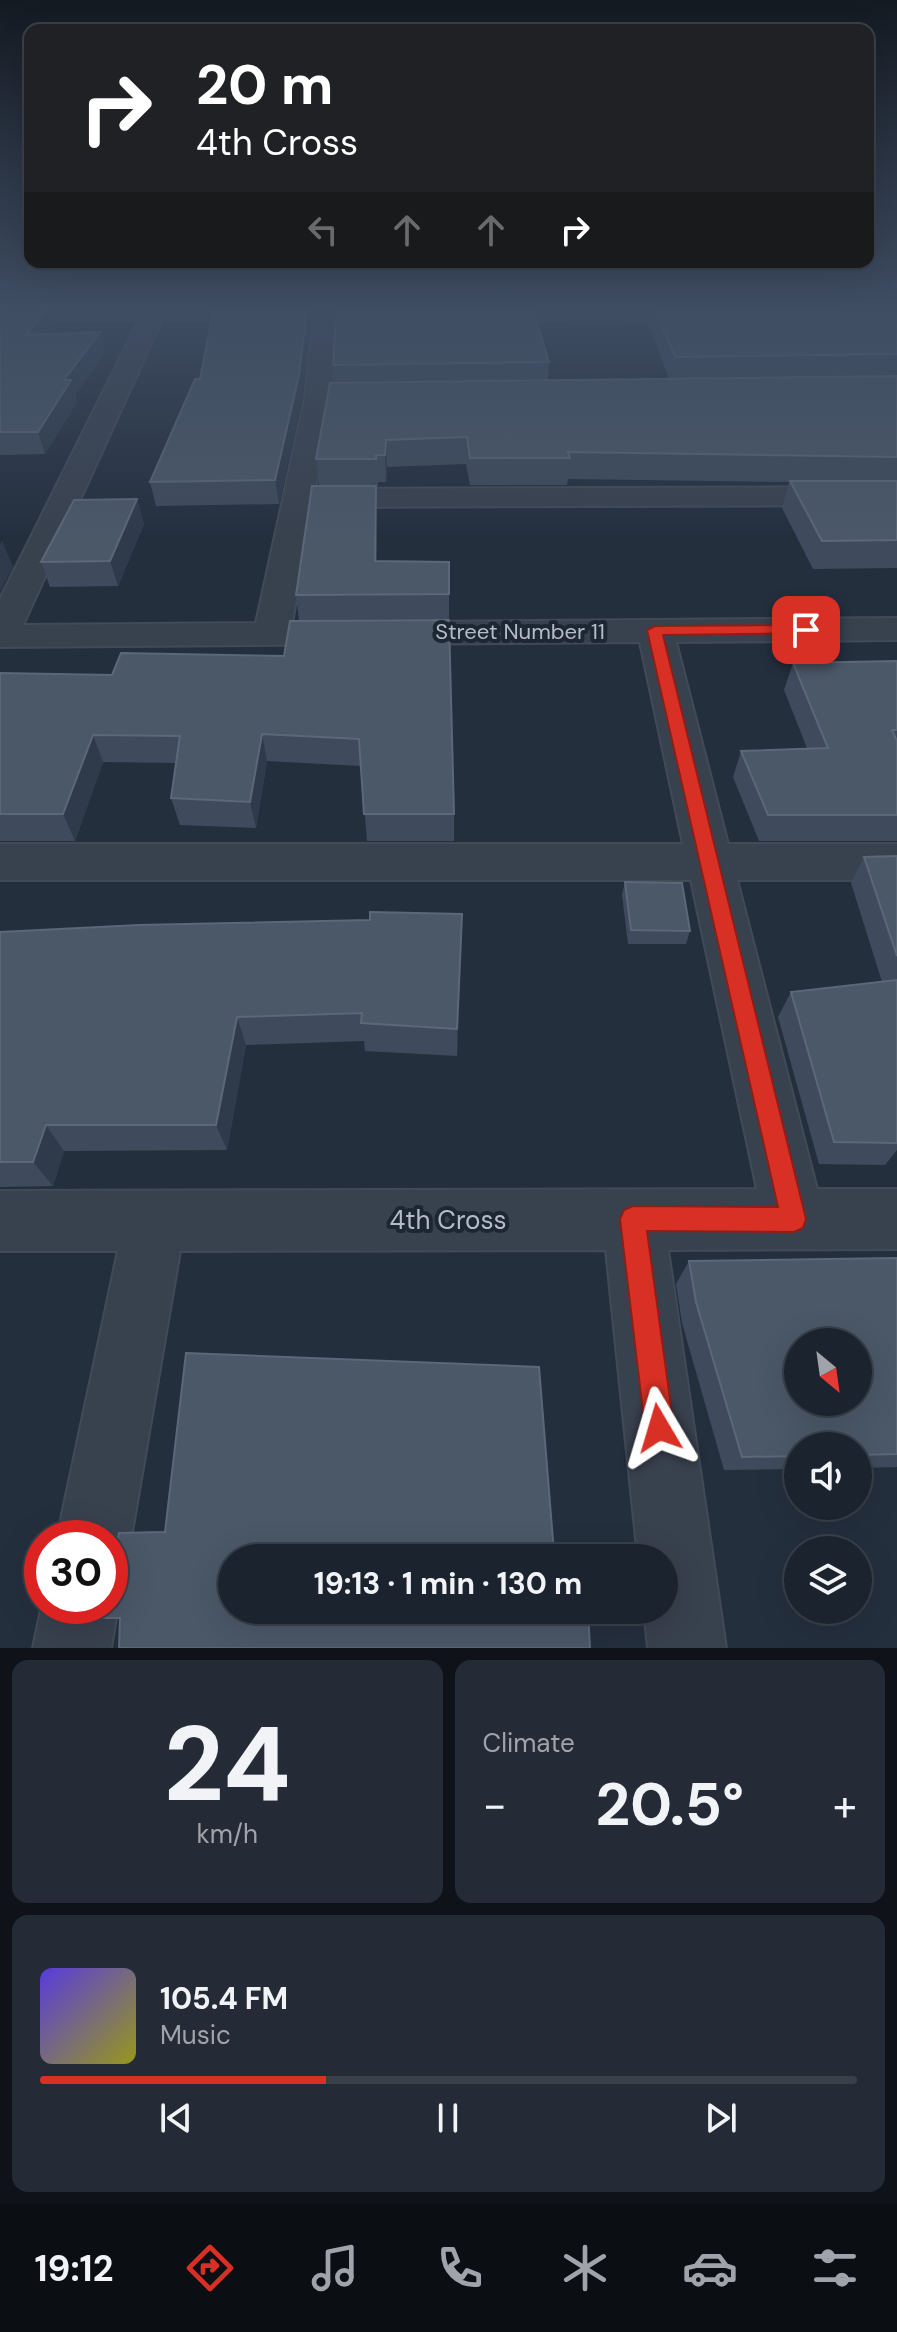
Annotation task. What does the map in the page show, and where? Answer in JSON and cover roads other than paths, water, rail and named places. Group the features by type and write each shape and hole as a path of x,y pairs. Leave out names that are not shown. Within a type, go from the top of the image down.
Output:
{"street":[{"path":"0,636 120,384"},
{"path":"272,633 301,498 319,384"},
{"path":"318,398 412,397"},
{"path":"301,498 897,496"},
{"name":"Street Number 11","path":"0,636 897,629"},
{"path":"655,630 794,1219"},
{"path":"0,862 897,862"},
{"path":"633,1219 687,1648"},
{"name":"4th Cross","path":"0,1221 897,1219"},
{"path":"97,1520 155,1221"},
{"path":"72,1648 77,1624"}]}
